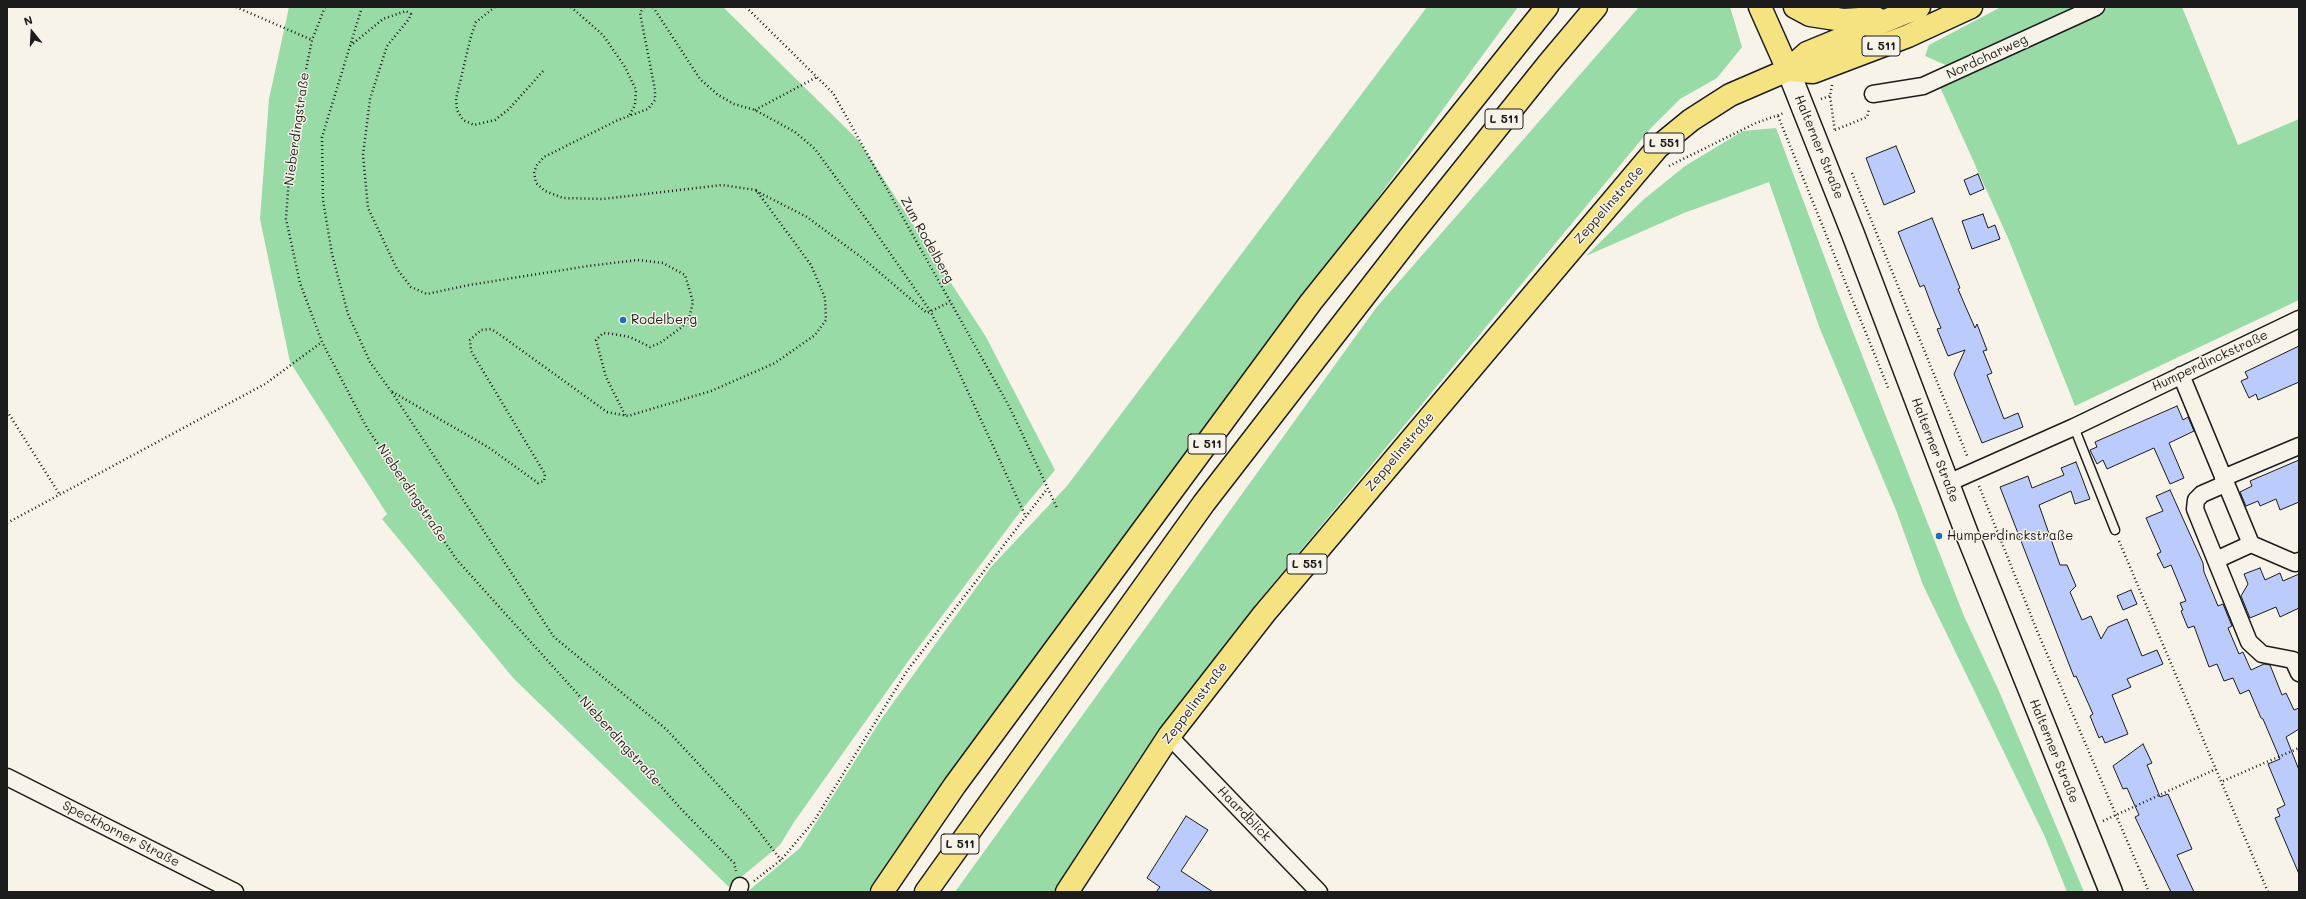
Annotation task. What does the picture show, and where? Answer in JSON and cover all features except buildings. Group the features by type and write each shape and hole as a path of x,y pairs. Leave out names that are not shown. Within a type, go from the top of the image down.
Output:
{"main road":[{"name":"L 511","path":"882,892 955,785 1312,302 1547,7"},
{"name":"L 511","path":"926,892 1204,502 1418,227 1548,64 1596,7"},
{"name":"Halterner Straße","path":"1760,7 1788,70 1853,234 1948,483 2111,892"},
{"name":"L 511","path":"1795,7 1810,15 1843,20 1894,18"},
{"name":"L 511","path":"1788,70 1807,53 1919,7"},
{"name":"L 511","path":"1788,70 1813,72 1908,36 1970,7"},
{"name":"Zeppelinstraße","path":"1067,892 1169,736 1264,614 1658,147 1691,120 1730,95 1788,70"}],"street":[{"name":"Nordcharweg","path":"1873,94 1923,86 2096,7"},
{"name":"Humperdinckstraße","path":"1948,483 2074,427 2299,319"},
{"path":"2181,375 2251,544 2295,563 2299,561"},
{"path":"2297,664 2262,654 2249,642 2195,509 2196,500 2202,494 2224,481 2299,446"},
{"path":"2216,560 2251,544"},
{"name":"Haardblick","path":"1169,736 1319,892"},
{"name":"Speckhorner Straße","path":"7,777 234,892"}],"lane":[{"path":"2074,427 2115,530"}],"path":[{"path":"236,7 312,40"},
{"name":"Nieberdingstraße","path":"325,7 312,40 290,162 286,219 300,283 322,342 367,428 457,560 683,811 734,863 739,889"},
{"path":"362,7 322,137 324,200 332,254 348,314 370,362 554,637 666,729 747,816 781,860"},
{"path":"495,7 476,22 471,36 456,99 457,110 462,120 474,125 495,120 508,109 544,70"},
{"path":"571,7 603,35 625,67 636,90 635,105 629,116"},
{"path":"644,7 640,13 655,90 655,100 648,109 629,116 544,157 537,165 534,172 536,183 545,191 563,198 603,199 722,185 756,190 807,217 865,260 927,313 950,301"},
{"path":"653,7 700,79 718,95 734,104 755,110 795,132 815,150 931,312 1026,517"},
{"name":"Zum Rodelberg","path":"746,7 833,93 1010,408 1058,508"},
{"path":"350,46 383,19 406,11 411,14 409,19 387,46 370,99 363,155 368,208 397,269 411,287 427,294 506,279 638,260 662,263 685,275 693,302 689,319 682,327 660,343 650,347 630,337 613,334 603,333 596,340 606,377 625,415"},
{"path":"755,110 817,77"},
{"path":"1835,130 1867,117 1873,94"},
{"path":"1665,171 1670,165 1756,123 1830,96 1835,130 1838,138"},
{"path":"1849,167 2115,815 2149,892"},
{"path":"391,392 488,447 538,483 544,481 545,474 471,351 470,340 473,334 481,330 491,329 528,353 607,412 625,415 646,411 711,391 775,363 815,335 826,320 825,298 811,265 756,190"},
{"path":"7,523 265,384 322,342"},
{"path":"7,411 60,495"},
{"path":"739,889 747,886 781,860 814,821 907,671 1048,489"},
{"path":"2115,530 2268,892"},
{"path":"2222,781 2299,748"},
{"path":"2085,829 2216,769"}],"green space":[{"path":"289,7 723,7 859,141 986,337 1055,470 1023,508 909,660 794,822 780,845 729,887 514,679 382,519 387,514 290,362 260,219 269,99"},
{"path":"1427,7 1518,7 868,892 747,892 800,848 880,721 991,567 1067,486"},
{"path":"1639,7 1730,7 1742,47 1717,78 1680,99 1651,128 1257,603 1139,759 1053,892 955,892 1376,308"},
{"path":"2001,7 2104,7 2105,9 2110,7 2182,7 2238,145 2299,119 2299,300 2075,406 2008,238 1940,87 1948,66 1925,56 1929,45"},
{"path":"1776,128 1844,309 1964,616 1999,691 2084,892 2067,892 2045,837 1923,585 1896,510 1820,329 1769,182 1684,213 1586,256 1643,200 1685,166 1743,131"}],"place":[{"name":"Rodelberg","path":"623,320"},
{"name":"Humperdinckstraße","path":"1939,536"}]}
